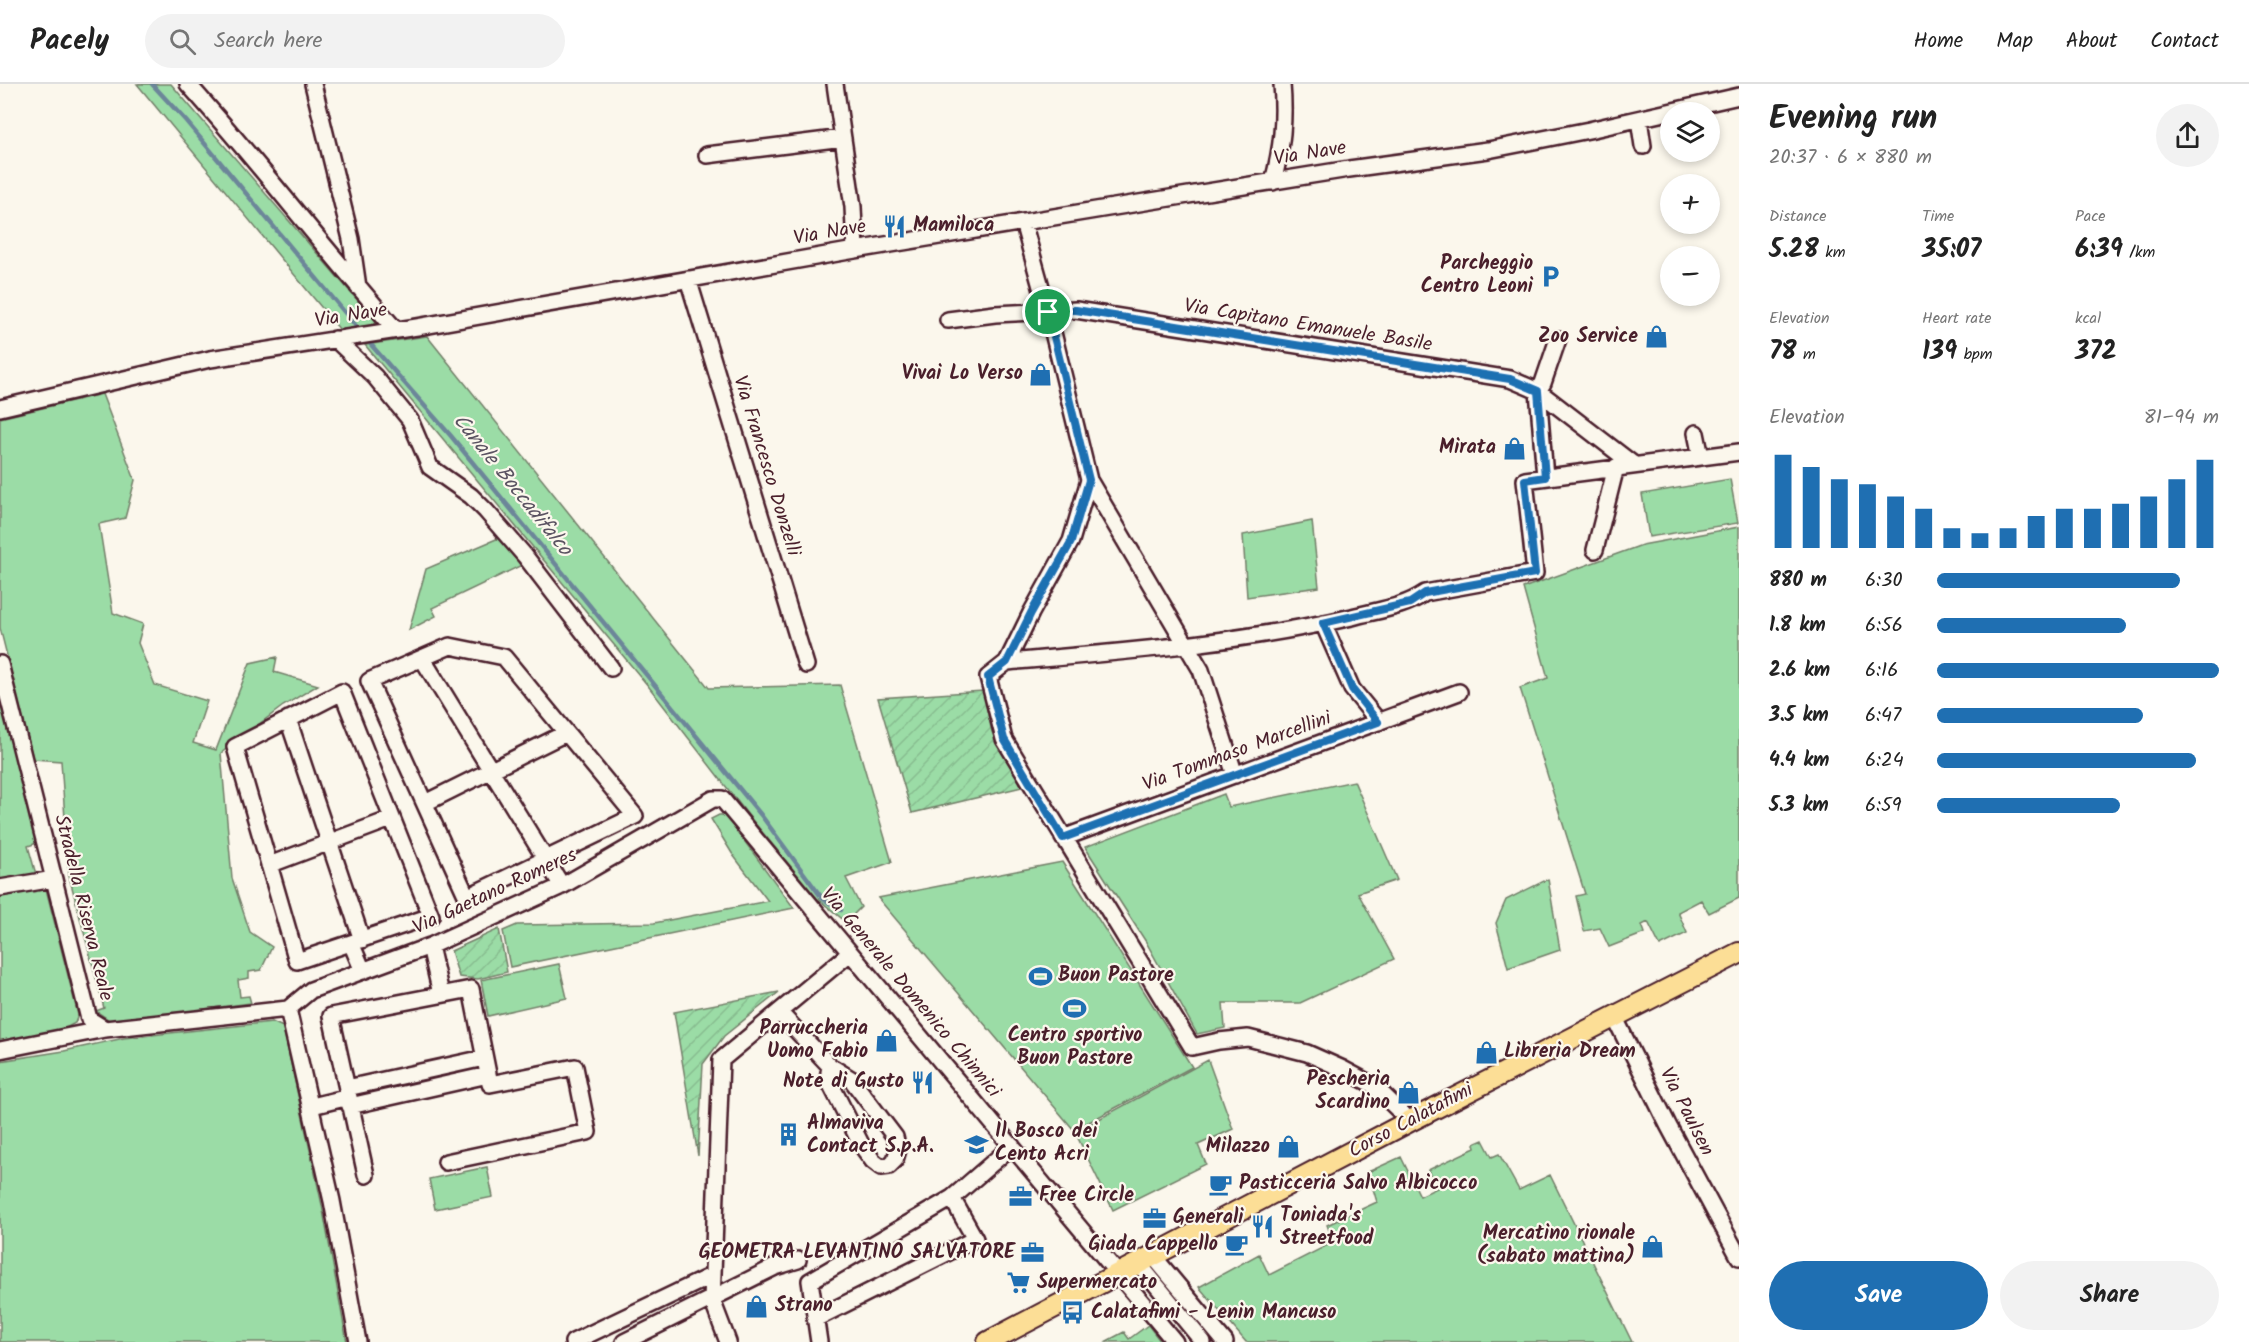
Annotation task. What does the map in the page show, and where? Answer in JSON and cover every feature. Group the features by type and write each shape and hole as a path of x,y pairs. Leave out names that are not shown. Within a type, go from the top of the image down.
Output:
{"main road":[{"name":"Corso Calatafimi","path":"988,1342 1410,1121 1739,953"}],"street":[{"path":"188,84 396,330"},
{"path":"313,84 351,239 358,287"},
{"path":"835,84 853,207 855,250"},
{"path":"1273,182 1282,145 1284,114 1282,84"},
{"name":"Via Nave","path":"0,408 210,359 396,330 1023,222 1488,150 1739,96"},
{"path":"1639,119 1643,146"},
{"path":"707,155 843,138"},
{"path":"1023,222 1048,312 1089,480 1201,670 1235,775"},
{"name":"Via Francesco Donzelli","path":"687,279 806,665"},
{"name":"Via Capitano Emanuele Basile","path":"948,320 995,314 1076,310 1510,379 1538,391 1634,465"},
{"path":"339,339 375,377 410,420 430,467 477,501 525,556 611,668"},
{"path":"1545,477 1538,391 1558,339"},
{"path":"1696,433 1701,457"},
{"path":"1007,662 1094,655 1269,633 1410,603 1425,593 1535,573 1525,480 1739,452"},
{"path":"1595,550 1616,467"},
{"path":"1089,480 1071,542 1031,613 1007,662 988,677 1004,739 1192,1047 1248,1038 1307,1053 1373,1085 1410,1121"},
{"path":"1323,623 1352,689 1378,722"},
{"path":"450,646 504,657 566,733 635,816 467,897 369,681 450,646"},
{"path":"422,658 562,886"},
{"name":"Stradella Riserva Reale","path":"0,664 89,1019 105,1029 288,1009"},
{"name":"Via Tommaso Marcellini","path":"1063,838 1459,692"},
{"path":"342,693 431,915 297,961 235,747 288,719 342,693"},
{"path":"288,719 329,843 363,971"},
{"path":"425,803 566,733"},
{"name":"Via Gaetano Romeres","path":"288,1009 311,990 430,946 562,886 713,799"},
{"name":"Via Generale Domenico Chinnici","path":"713,799 722,799 729,806 1175,1342"},
{"path":"269,865 391,819"},
{"path":"0,888 54,879"},
{"path":"430,946 441,994"},
{"path":"728,1342 712,1300 721,1060 850,953"},
{"path":"366,1175 331,1016 471,989 490,1084 574,1067 588,1132 447,1162"},
{"path":"288,1009 312,1106 358,1342"},
{"path":"779,1012 830,1066 851,1079 896,1137 898,1150 895,1160 888,1166 881,1167 873,1161 862,1146 828,1079 830,1066"},
{"name":"Via Paulsen","path":"1614,1016 1668,1125 1739,1257"},
{"path":"0,1050 105,1029"},
{"path":"312,1106 484,1058"},
{"path":"349,1097 488,1075"},
{"path":"819,1342 810,1281 952,1198 1012,1146"},
{"path":"815,1319 975,1239 952,1198"},
{"path":"624,1342 775,1267 798,1260"},
{"path":"1146,1261 1203,1342"},
{"path":"1146,1261 1225,1342"},
{"path":"573,1342 713,1275"}],"green space":[{"path":"137,84 171,84 378,324 340,330"},
{"path":"427,336 709,688 840,685 892,862 846,878 861,907 846,922 817,898 748,815 649,687 365,345"},
{"path":"102,394 135,480 125,518 99,524 113,613 143,624 138,643 155,685 207,701 193,743 216,750 250,663 277,657 274,672 318,685 283,706 221,753 232,878 250,932 272,947 261,970 249,972 249,978 238,980 240,997 249,996 251,1003 111,1021 96,1011 104,1008 69,876 61,761 33,759 0,628 0,418"},
{"path":"1730,479 1738,523 1649,537 1642,494"},
{"path":"1312,521 1319,587 1247,597 1243,535"},
{"path":"1739,527 1739,898 1709,913 1701,900 1678,912 1687,933 1660,946 1648,922 1642,925 1645,933 1609,947 1600,928 1584,931 1576,896 1585,894 1520,688 1548,678 1523,588 1642,545"},
{"path":"501,537 524,564 432,608 436,616 409,630 426,569"},
{"path":"983,691 992,732 1022,787 912,813 878,698"},
{"path":"0,697 37,843 28,846 39,885 45,885 78,1015 75,1023 62,1030 0,1043"},
{"path":"1354,781 1397,880 1358,893 1394,959 1300,1003 1223,1003 1225,1028 1197,1034 1146,942 1085,847 1224,794 1229,807"},
{"path":"725,815 794,908 510,967 503,931 517,925 654,923 768,901 733,855 711,819"},
{"name":"Buon Pastore","path":"1062,862 1192,1067 1074,1130 878,898"},
{"path":"1548,879 1560,950 1508,968 1496,923 1506,900"},
{"path":"499,929 507,972 478,979 459,977 451,951"},
{"path":"559,964 567,998 488,1016 481,980"},
{"path":"779,992 724,1036 703,1064 698,1156 674,1012"},
{"path":"272,1022 283,1027 322,1205 347,1342 0,1342 0,1061 64,1051 124,1038"},
{"path":"1208,1060 1233,1129 1198,1145 1206,1164 1113,1210 1075,1132"},
{"path":"1483,1140 1492,1157 1499,1154 1519,1190 1550,1175 1632,1342 1246,1342 1199,1287 1259,1254 1269,1275 1334,1242 1327,1225 1377,1202 1368,1172 1401,1157 1420,1196 1437,1188 1428,1170 1475,1148 1474,1144"},
{"path":"487,1167 493,1197 435,1209 429,1179"},
{"path":"1148,1325 1161,1342 1105,1342 1124,1332 1129,1339"}],"waterway":[{"name":"Canale Boccadifalco","path":"152,84 186,121 361,332"},
{"name":"Canale Boccadifalco","path":"366,339 451,436 761,815 822,898 841,910"}],"place":[{"name":"Mamiloca","path":"895,226"},
{"name":"Parcheggio Centro Leoni","path":"1551,276"},
{"name":"Zoo Service","path":"1656,337"},
{"name":"Vivai Lo Verso","path":"1041,374"},
{"name":"Mirata","path":"1514,448"},
{"name":"Buon Pastore","path":"1040,976"},
{"name":"Centro sportivo Buon Pastore","path":"1075,1008"},
{"name":"Parruccheria Uomo Fabio","path":"886,1040"},
{"name":"Libreria Dream","path":"1486,1052"},
{"name":"Note di Gusto","path":"922,1082"},
{"name":"Pescheria Scardino","path":"1408,1092"},
{"name":"Almaviva Contact S.p.A.","path":"789,1135"},
{"name":"Il Bosco dei Cento Acri","path":"977,1144"},
{"name":"Milazzo","path":"1288,1147"},
{"name":"Pasticceria Salvo Albicocco","path":"1221,1184"},
{"name":"Free Circle","path":"1021,1196"},
{"name":"Generali","path":"1155,1218"},
{"name":"Toniada's Streetfood","path":"1262,1227"},
{"name":"Giada Cappello","path":"1236,1245"},
{"name":"Mercatino rionale (sabato mattina)","path":"1653,1246"},
{"name":"GEOMETRA LEVANTINO SALVATORE","path":"1033,1253"},
{"name":"Supermercato","path":"1019,1283"},
{"name":"Strano","path":"757,1306"},
{"name":"Calatafimi - Lenin Mancuso","path":"1073,1313"}],"route":[{"path":"1076,310 1510,379 1538,391 1545,477 1525,480 1535,573 1425,593 1410,603 1323,623 1352,689 1378,722 1063,838 1004,739 988,677 1007,662 1031,613 1071,542 1089,480 1048,312 1076,310"}]}
